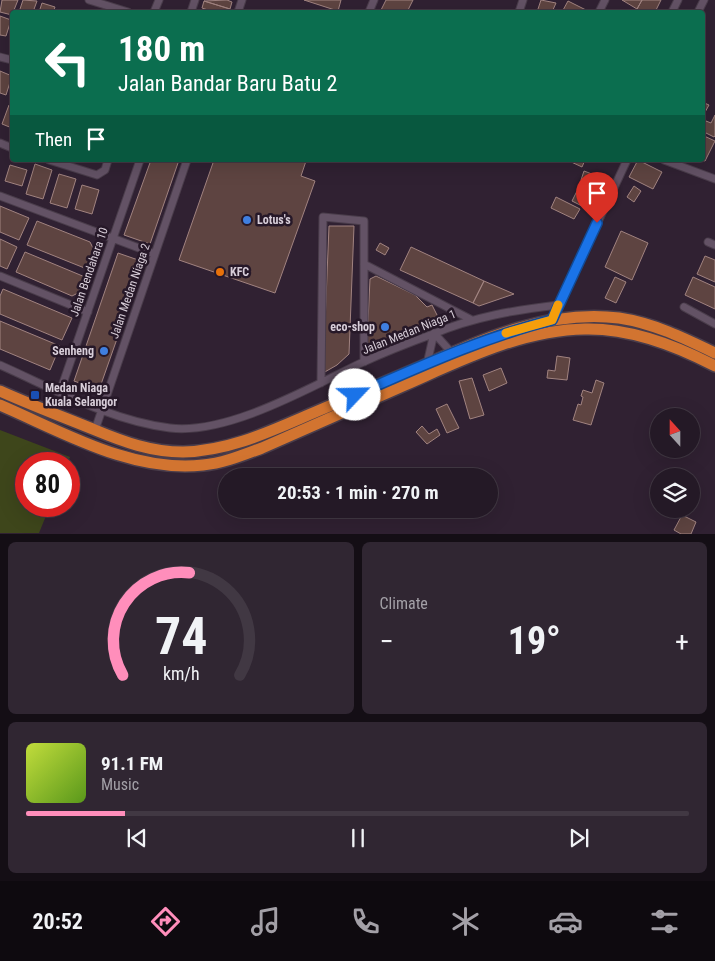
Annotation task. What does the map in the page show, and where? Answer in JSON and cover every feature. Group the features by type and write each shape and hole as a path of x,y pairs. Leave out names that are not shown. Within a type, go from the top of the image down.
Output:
{"highway":[{"path":"0,391 94,430 144,448 180,452 223,448 265,434 452,353 516,329 552,320 586,316 619,318 659,328 715,353"},
{"path":"0,405 88,443 126,457 144,462 184,467 226,461 262,448 482,352 520,339 556,331 586,329 627,333 655,339 715,366"},
{"path":"94,430 92,436 94,438 118,450 126,457"}],"street":[{"path":"89,0 122,10"},
{"path":"55,162 93,175 100,174 105,170 107,162"},
{"name":"Jalan Bendahara 10","path":"60,392 139,162"},
{"name":"Jalan Medan Niaga 2","path":"94,430 186,162"},
{"path":"552,320 626,162"},
{"path":"669,162 715,179"},
{"path":"0,196 155,254"},
{"path":"321,383 323,217 364,221 364,362"},
{"path":"364,264 470,320"},
{"path":"0,276 88,312"},
{"name":"Jalan Medan Niaga 1","path":"0,365 101,410 172,428 194,427 238,418 321,383 364,362 470,320 558,305"},
{"path":"684,307 715,324"},
{"path":"434,333 452,353"},
{"path":"427,364 434,333"}],"green space":[{"path":"0,430 57,452 15,452 15,517 46,517 39,533 0,533"}],"building":[{"path":"2,0 18,0 14,10 10,10 10,14 0,12"},
{"path":"23,0 37,1 34,10 20,10"},
{"path":"227,0 232,2 230,9 204,1"},
{"path":"304,0 341,0 338,10"},
{"path":"386,0 413,0 408,10 381,10"},
{"path":"541,0 556,3 553,10 538,10"},
{"path":"622,0 642,0 637,9"},
{"path":"642,0 661,0 656,10 637,9"},
{"path":"204,1 230,9 208,10 202,8"},
{"path":"568,1 586,10 563,10"},
{"path":"42,3 55,7 54,10 40,10"},
{"path":"0,16 10,20 10,23 6,36 0,35"},
{"path":"0,71 10,75 10,82 6,95 0,93"},
{"path":"705,103 709,105 705,112"},
{"path":"9,105 10,105 10,127 2,124"},
{"path":"715,115 714,137 705,132 706,121 711,123"},
{"path":"705,136 715,141 705,161"},
{"path":"150,162 178,162 150,244 124,235"},
{"name":"Lotus's","path":"213,162 306,162 301,176 315,181 275,293 179,260"},
{"path":"571,162 584,162 582,167"},
{"path":"637,162 642,162 662,172 653,189 629,177"},
{"path":"35,164 52,170 43,199 26,194"},
{"path":"10,165 27,170 22,186 5,181"},
{"path":"584,171 600,177 597,186 581,180"},
{"path":"59,174 76,179 67,208 50,203"},
{"path":"82,185 99,190 92,214 75,209"},
{"path":"634,186 641,191 634,202 627,197"},
{"path":"577,191 589,197 584,207 572,201"},
{"path":"556,197 580,209 574,219 551,208"},
{"path":"0,206 29,218 19,240 0,232"},
{"path":"37,221 90,242 94,250 87,269 27,245"},
{"path":"329,226 354,226 349,354 337,365 323,373"},
{"path":"621,231 648,243 632,280 605,267"},
{"path":"0,239 17,247 7,269 0,266"},
{"path":"380,243 389,248 385,255 376,250"},
{"path":"411,247 484,281 473,303 400,270"},
{"path":"25,252 85,277 78,293 72,296 16,272"},
{"path":"118,253 144,262 99,390 74,381"},
{"path":"705,256 715,260 715,282 697,274"},
{"path":"376,276 415,295 427,307 432,305 438,317 373,347 367,343 370,279"},
{"path":"615,277 626,282 616,303 605,298"},
{"path":"693,277 715,287 715,309 685,295"},
{"path":"484,281 514,294 479,306 473,303"},
{"path":"3,289 72,318 62,340 0,314 0,296"},
{"path":"0,321 60,346 50,370 0,349"},
{"path":"557,356 570,358 567,380 547,378 548,370 555,371"},
{"path":"501,368 507,383 489,391 483,375"},
{"path":"472,378 484,415 470,419 459,381"},
{"path":"596,380 604,383 591,425 573,420 578,404 581,405 583,390 592,393"},
{"path":"447,404 459,428 447,433 436,409"},
{"path":"422,426 429,434 437,429 440,435 427,444 416,432"},
{"path":"680,518 688,518 696,522 691,534 681,534 674,530"}],"slow traffic":[{"path":"506,333 552,320 558,305"}],"place":[{"name":"Lotus's","path":"247,220"},
{"name":"KFC","path":"220,272"},
{"name":"eco-shop","path":"385,327"},
{"name":"Senheng","path":"104,351"},
{"name":"Medan Niaga Kuala Selangor","path":"35,395"}],"route":[{"path":"355,395 468,347 516,329 552,320 597,223"}]}
